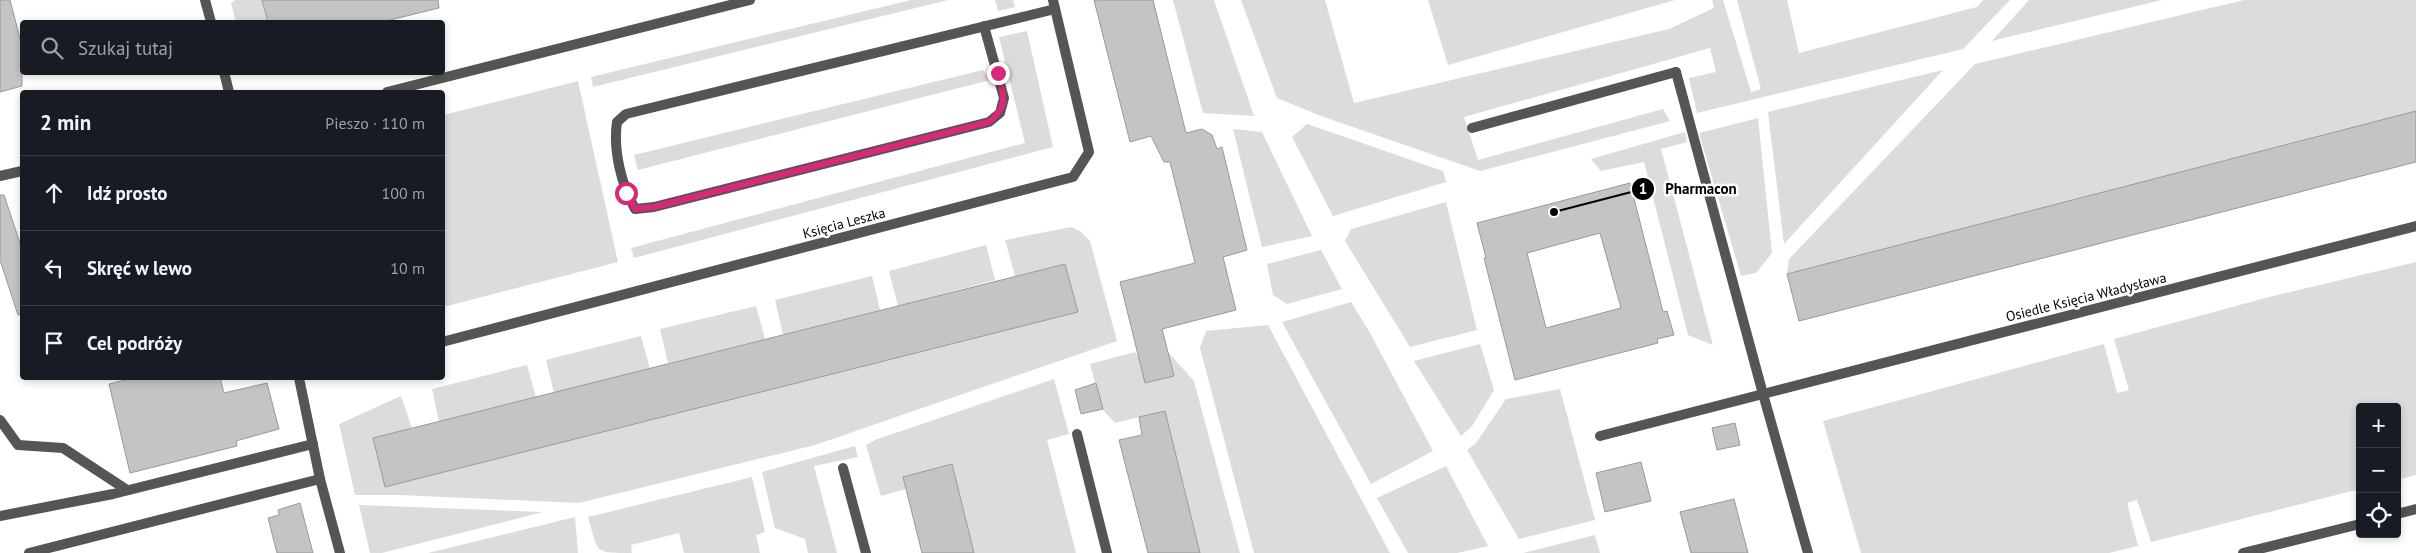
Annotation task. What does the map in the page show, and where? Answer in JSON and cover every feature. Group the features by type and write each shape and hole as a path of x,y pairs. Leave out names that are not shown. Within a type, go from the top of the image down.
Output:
{"street":[{"path":"205,0 210,20"},
{"path":"395,90 750,0"},
{"path":"984,26 1004,98 1000,113 989,122 654,207 635,209 626,193 615,135 617,122 626,114 984,26 1054,4"},
{"name":"Księcia Leszka","path":"445,341 1073,177 1089,152 1054,4"},
{"path":"1472,128 1676,72 1808,553"},
{"path":"225,75 228,90"},
{"path":"0,176 20,171"},
{"name":"Osiedle Księcia Władysława","path":"1600,436 2416,226"},
{"path":"302,380 320,479 340,553"},
{"path":"0,420 18,445 63,448 127,490"},
{"path":"1077,434 1107,553"},
{"path":"0,516 127,490 313,444"},
{"path":"843,468 866,553"},
{"path":"29,553 320,479"},
{"path":"2401,513 2416,510"},
{"path":"2243,553 2356,525"}],"shaded area":[{"path":"235,0 266,0 262,1 267,20 235,20 231,3"},
{"path":"911,0 948,0 593,87 591,77"},
{"path":"995,0 1013,0 1015,7 998,11"},
{"path":"1173,0 1214,0 1254,116 1203,113"},
{"path":"1241,0 1325,0 1354,103 1669,29 1714,8 1712,0 1723,0 1751,92 1761,89 1737,0 1787,0 1799,53 1977,7 1983,0 2010,0 1963,49 1697,113 1689,78 1716,72 1710,48 1464,117 1478,160 1663,109 1670,121 1480,171 1321,116 1277,98"},
{"path":"1428,0 1675,0 1448,65"},
{"path":"2029,0 2162,0 1992,41"},
{"path":"2244,0 2416,0 2416,111 1787,274 1789,259 1975,64"},
{"path":"1027,31 1053,147 634,258 631,248 1025,143 999,37"},
{"path":"983,70 990,80 638,170 634,155"},
{"path":"1943,70 1784,244 1768,112"},
{"path":"578,81 618,262 445,306 445,114"},
{"path":"1758,118 1772,253 1756,273 1741,276 1699,133"},
{"path":"1307,124 1443,171 1446,182 1333,216 1292,137"},
{"path":"1233,129 1262,132 1312,236 1262,247"},
{"path":"1685,132 1687,142 1661,149 1713,345 1688,335 1644,162 1601,171 1591,159"},
{"path":"1446,202 1477,330 1410,347 1345,241 1351,229"},
{"path":"1071,227 1080,231 1090,241 1117,341 815,445 579,503 400,495 355,495 339,424 401,396 412,428 373,438 386,487 1078,312 1065,264 1015,276 1005,240"},
{"path":"986,245 995,280 898,306 889,271"},
{"path":"1321,250 1342,289 1287,304 1273,295 1267,264"},
{"path":"2416,262 2416,475 2401,479 2401,403 2356,403 2356,490 2151,542 2137,500 2127,503 2138,546 2109,553 1861,553 1823,421 2104,344 2117,393 2129,390 2114,339 2269,297"},
{"path":"872,276 880,310 783,335 775,300"},
{"path":"1351,302 1370,333 1433,451 1371,484 1282,322"},
{"path":"756,306 765,339 668,363 660,329"},
{"path":"1268,325 1390,553 1254,553 1200,348 1206,331"},
{"path":"641,336 650,369 554,393 546,360"},
{"path":"1480,344 1494,390 1472,426 1461,436 1414,361"},
{"path":"1135,352 1140,360 1145,383 1174,376 1168,352 1194,381 1240,553 1200,553 1165,411 1115,423 1102,409 1090,364"},
{"path":"527,365 536,397 439,421 432,389"},
{"path":"1054,379 1069,434 1047,440 1076,553 974,553 952,465 903,477 906,489 881,496 866,445 875,440"},
{"path":"1560,389 1595,520 1519,539 1467,450 1476,443 1506,399"},
{"path":"855,446 858,457 814,466 837,553 808,553 805,539 775,528 762,472"},
{"path":"1446,466 1488,546 1457,553 1408,553 1377,498"},
{"path":"752,477 765,532 756,535 760,553 684,553 679,533 631,545 632,553 603,551 596,544 588,517"},
{"path":"359,505 543,512 382,553 370,553"},
{"path":"575,517 578,553 428,553"},
{"path":"1595,535 1600,553 1523,553"}],"building":[{"path":"0,0 10,0 20,38 20,75 22,75 22,86 0,92"},
{"path":"262,0 438,0 439,8 390,20 267,20"},
{"path":"1094,0 1153,0 1186,133 1202,129 1212,135 1217,149 1222,147 1247,250 1223,257 1236,310 1162,329 1174,376 1145,383 1120,282 1195,263 1170,162 1164,162 1151,136 1130,142"},
{"path":"2416,111 2416,162 1799,321 1787,274"},
{"path":"1630,183 1663,312 1667,311 1674,335 1657,339 1658,343 1515,380 1477,223","holes":["1600,233 1621,308 1546,328 1527,253"]},
{"path":"0,195 4,195 20,243 20,314 18,315 0,260"},
{"path":"1065,264 1078,312 385,487 373,438"},
{"path":"125,380 221,380 224,393 267,383 279,429 236,441 237,446 130,473 109,384"},
{"path":"1096,383 1103,409 1081,414 1075,390"},
{"path":"1165,411 1200,553 1148,553 1119,440 1142,435 1139,417"},
{"path":"1735,423 1740,445 1717,450 1712,428"},
{"path":"1641,462 1651,501 1605,512 1596,473"},
{"path":"952,464 974,553 922,553 903,477"},
{"path":"1734,499 1748,553 1691,553 1680,512"},
{"path":"300,503 313,553 277,553 268,518 279,515 278,510"}],"place":[{"name":"Pharmacon","path":"1554,212"}],"route":[{"path":"626,193 635,209 654,207 989,122 1000,113 1004,98 998,73"}]}
